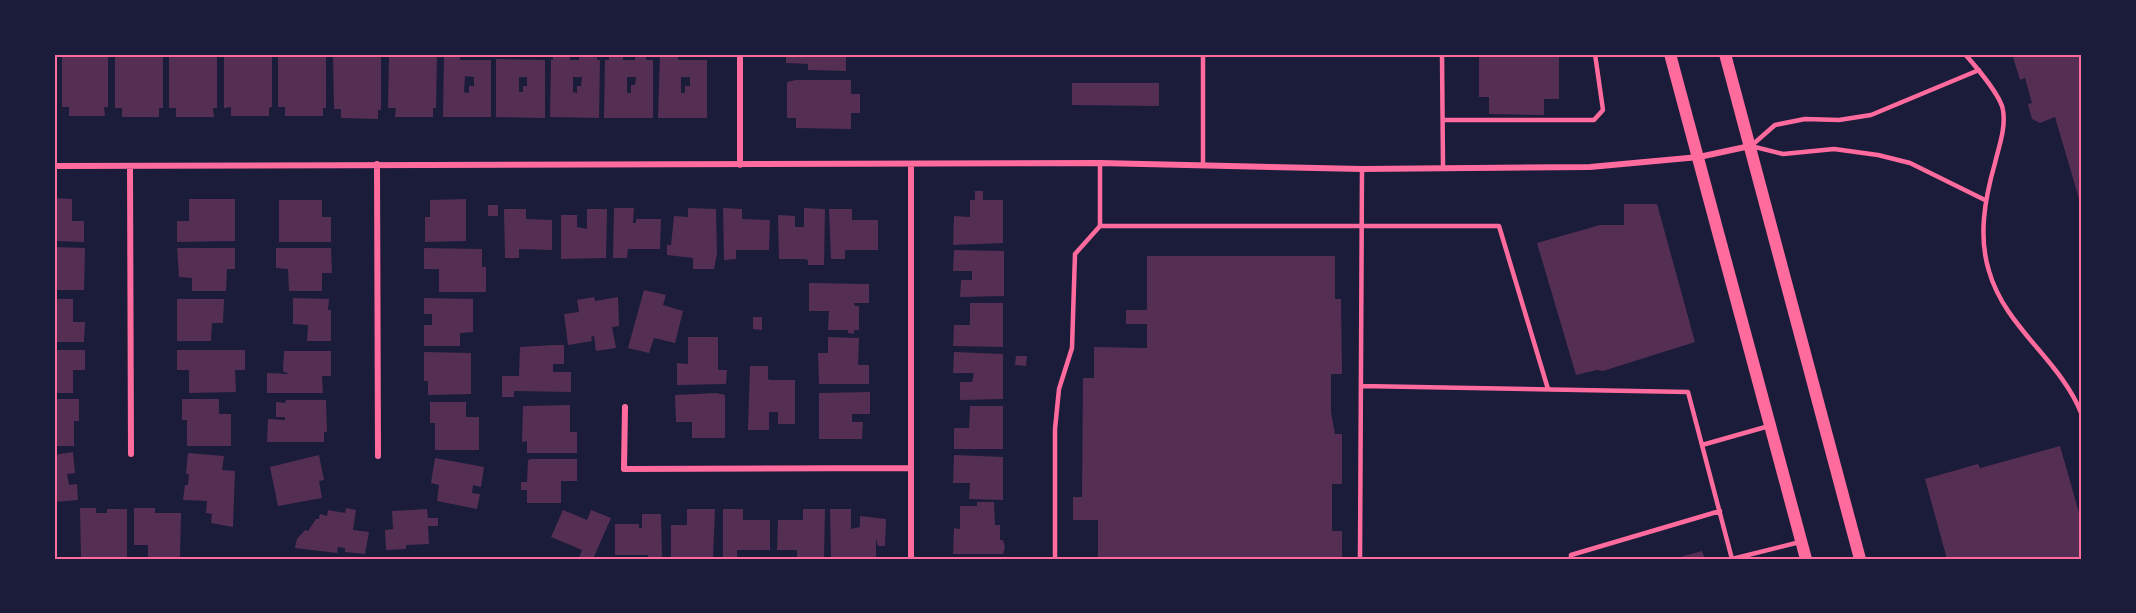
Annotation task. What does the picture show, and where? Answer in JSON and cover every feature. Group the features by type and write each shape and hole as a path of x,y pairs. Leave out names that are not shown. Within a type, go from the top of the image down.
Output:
{"main road":[{"path":"1670,54 1772,425 1806,559"},
{"path":"1725,54 1860,559"}],"street":[{"path":"740,54 740,165"},
{"path":"54,166 1100,163 1362,169 1590,167 1699,158 1751,146"},
{"path":"377,164 378,456"},
{"path":"911,165 911,559"},
{"path":"130,166 131,454"},
{"path":"625,407 624,469 911,468"}],"lane":[{"path":"1203,54 1203,165"},
{"path":"1442,54 1443,167"},
{"path":"1443,120 1594,120 1603,110 1595,54"},
{"path":"1965,54 1979,70 2003,108 2004,131 1985,200 1983,235 1988,269 1998,296 2011,317 2061,374 2082,415"},
{"path":"1751,146 1775,125 1805,119 1839,120 1871,115 1979,70"},
{"path":"1751,146 1783,154 1834,149 1878,155 1910,163 1985,200"},
{"path":"1055,559 1055,429 1059,389 1072,348 1075,254 1100,226 1100,163"},
{"path":"1360,559 1362,169"},
{"path":"1100,226 1499,226 1548,389"},
{"path":"1361,386 1688,392 1732,559 1802,542"},
{"path":"1702,445 1772,425"},
{"path":"1570,559 1571,555 1720,512"}],"building":[{"path":"62,54 108,54 108,107 104,107 105,116 69,116 69,107 62,107"},
{"path":"115,54 163,54 163,108 159,108 159,117 122,117 122,108 115,108"},
{"path":"169,54 217,54 217,108 213,108 214,117 176,117 176,108 169,108"},
{"path":"224,54 272,54 272,107 269,108 269,116 231,116 231,107 224,108"},
{"path":"278,54 326,54 326,108 323,108 323,116 285,116 285,107 278,107"},
{"path":"333,54 381,54 381,110 378,110 378,119 341,118 341,109 334,109"},
{"path":"389,54 437,54 436,108 433,108 433,117 395,117 396,108 388,108"},
{"path":"444,54 460,54 460,60 491,60 491,117 443,117","holes":["465,76 474,77 474,86 469,86 469,93 464,92"]},
{"path":"553,54 570,54 570,60 579,60 579,54 597,54 597,60 600,60 599,118 550,117 551,59 553,60","holes":["573,77 582,77 581,86 577,86 577,93 573,92"]},
{"path":"609,54 623,54 623,60 635,60 635,54 646,54 646,60 653,60 653,118 604,118 605,60 609,60","holes":["627,77 636,77 635,85 631,85 631,93 627,93"]},
{"path":"660,54 678,54 678,60 707,60 707,118 658,118","holes":["681,77 690,77 690,86 685,86 685,93 681,93"]},
{"path":"786,54 846,54 846,71 808,70 808,64 786,63"},
{"path":"1479,54 1559,54 1559,99 1544,99 1544,115 1489,114 1489,97 1479,97"},
{"path":"2012,54 2082,54 2082,209 2055,117 2040,123 2032,119 2028,104 2032,103 2025,78 2020,80"},
{"path":"496,59 545,60 545,118 496,117","holes":["519,77 527,77 527,86 523,86 523,92 519,92"]},
{"path":"851,80 851,94 860,94 860,113 851,113 851,129 796,128 796,118 787,118 787,82"},
{"path":"1072,83 1159,83 1159,106 1072,105"},
{"path":"975,191 983,191 983,200 1003,200 1003,243 953,245 954,216 970,217 970,200 975,200"},
{"path":"54,198 72,199 72,221 84,221 84,242 54,241"},
{"path":"189,199 235,199 235,241 177,242 177,221 189,221"},
{"path":"466,199 466,241 425,242 425,217 430,217 430,200"},
{"path":"279,200 322,200 322,217 331,217 331,242 279,242"},
{"path":"1624,204 1657,204 1695,342 1603,371 1597,370 1576,375 1537,243 1600,225 1624,225"},
{"path":"488,205 498,205 498,216 488,216"},
{"path":"614,208 634,208 633,223 636,223 636,219 661,219 660,249 628,249 627,258 613,258"},
{"path":"688,208 716,209 717,253 714,269 693,269 693,258 667,255 667,245 671,245 674,216 688,217"},
{"path":"723,208 742,209 742,219 770,220 769,250 736,250 736,259 724,260"},
{"path":"804,208 825,209 824,265 808,265 808,260 804,259 779,259 778,215 795,216 795,227 804,227"},
{"path":"504,209 526,209 526,219 552,220 552,250 519,249 519,258 505,258"},
{"path":"587,209 607,209 606,258 561,259 561,215 577,215 577,227 587,229"},
{"path":"829,209 852,209 852,220 878,220 878,250 845,250 845,259 831,259"},
{"path":"54,247 85,248 84,290 54,290"},
{"path":"177,248 235,248 235,269 227,269 226,291 192,291 192,278 179,277"},
{"path":"276,248 331,248 332,273 322,273 322,291 289,291 288,269 276,268"},
{"path":"424,248 482,249 482,267 486,267 486,292 439,292 439,269 424,269"},
{"path":"954,250 1004,251 1004,296 960,297 961,280 972,280 972,271 953,271"},
{"path":"1147,256 1335,256 1335,299 1341,299 1342,374 1331,374 1331,412 1335,434 1342,434 1342,484 1332,484 1332,531 1342,531 1342,559 1098,559 1098,520 1073,520 1073,497 1082,497 1083,378 1094,378 1094,347 1147,348 1147,324 1126,324 1126,310 1147,310"},
{"path":"809,283 869,284 869,303 854,303 855,306 859,306 859,330 854,330 854,334 848,333 848,330 828,330 829,311 809,311"},
{"path":"644,290 666,295 663,305 683,311 675,343 654,338 649,353 628,348"},
{"path":"594,297 595,301 618,297 619,326 612,327 616,348 596,351 594,336 591,337 592,341 568,345 564,314 579,312 577,300"},
{"path":"293,298 329,299 331,341 307,341 308,325 293,324"},
{"path":"424,298 473,299 473,332 460,333 460,346 424,346 424,325 432,325 432,314 424,314"},
{"path":"54,299 73,299 73,322 85,322 84,342 54,342"},
{"path":"177,299 224,299 223,323 212,323 211,341 177,341"},
{"path":"970,303 1003,303 1003,347 953,346 954,325 970,325"},
{"path":"753,317 762,317 762,330 753,329"},
{"path":"688,337 718,337 718,370 727,370 726,384 677,385 677,363 688,364"},
{"path":"828,337 859,338 858,365 869,365 869,384 819,384 818,353 828,353"},
{"path":"564,345 564,364 553,364 553,372 571,372 571,392 514,391 514,397 502,397 502,376 519,376 520,347"},
{"path":"54,350 85,350 85,370 73,370 73,393 54,393"},
{"path":"177,350 245,350 245,370 235,370 236,392 189,393 189,370 177,370"},
{"path":"284,351 331,351 331,376 322,376 323,393 267,393 267,373 289,374 283,371"},
{"path":"424,352 471,353 471,394 428,395 428,381 424,381"},
{"path":"954,352 1003,354 1003,399 960,400 960,382 972,382 974,373 953,373"},
{"path":"1016,356 1027,356 1026,366 1015,365"},
{"path":"750,366 768,366 768,379 770,380 795,380 795,424 778,424 778,412 769,412 769,430 748,430"},
{"path":"870,392 870,414 852,414 852,422 863,422 862,439 819,439 819,393"},
{"path":"716,393 725,395 725,438 692,438 692,422 676,422 675,395"},
{"path":"54,399 79,399 79,421 74,421 74,446 54,446"},
{"path":"182,399 219,399 219,414 231,414 231,446 187,446 187,420 182,420"},
{"path":"286,400 326,400 327,432 324,432 324,442 267,442 268,419 285,420 285,417 276,417 276,402 285,403"},
{"path":"430,402 466,402 466,417 479,417 479,450 435,450 435,423 430,423"},
{"path":"570,405 570,432 577,432 577,453 527,453 527,441 522,442 523,406"},
{"path":"970,406 1003,406 1003,449 954,449 954,428 969,428"},
{"path":"2060,446 2082,523 2082,559 1947,559 1925,479 1978,464 1980,468"},
{"path":"73,452 75,473 67,474 69,485 77,484 78,500 54,502 54,455"},
{"path":"188,453 224,456 222,470 235,471 233,527 211,523 212,514 206,513 207,501 183,500 185,485 188,485 189,474 186,474"},
{"path":"319,455 324,480 319,481 322,498 278,506 270,467"},
{"path":"954,455 1003,457 1003,500 969,499 970,483 953,483"},
{"path":"435,458 484,467 481,487 473,485 472,493 480,494 477,509 437,501 439,485 431,483"},
{"path":"577,459 577,481 561,481 561,503 527,503 527,490 521,490 521,482 527,482 528,460"},
{"path":"977,502 994,502 995,525 1000,525 1000,540 1003,540 1005,547 1003,554 953,554 954,528 960,529 960,506 977,506"},
{"path":"80,508 96,508 96,513 107,513 107,509 127,509 127,557 81,557"},
{"path":"134,508 155,508 155,513 181,513 180,558 148,557 148,545 134,545"},
{"path":"346,508 356,510 353,530 369,532 365,554 345,552 345,548 338,547 337,553 295,548 297,539 305,530 308,531 316,519 319,519 320,514 327,516 328,510 345,513"},
{"path":"427,509 428,518 438,518 438,526 428,526 429,544 406,545 406,549 386,550 385,530 393,529 392,511"},
{"path":"687,509 715,509 713,558 671,558 671,525 687,525"},
{"path":"723,509 743,509 743,520 770,520 770,550 737,550 737,559 723,559"},
{"path":"803,509 825,509 824,559 797,558 797,550 777,550 778,520 803,520"},
{"path":"830,509 851,509 851,529 860,527 860,516 886,519 885,546 878,546 876,539 876,559 831,559"},
{"path":"563,510 587,520 591,510 611,518 593,559 579,558 582,550 551,537"},
{"path":"642,514 661,514 662,559 648,559 648,555 615,555 615,524 639,524 639,528 642,528"},
{"path":"1702,551 1705,559 1677,559 1677,558"}]}
